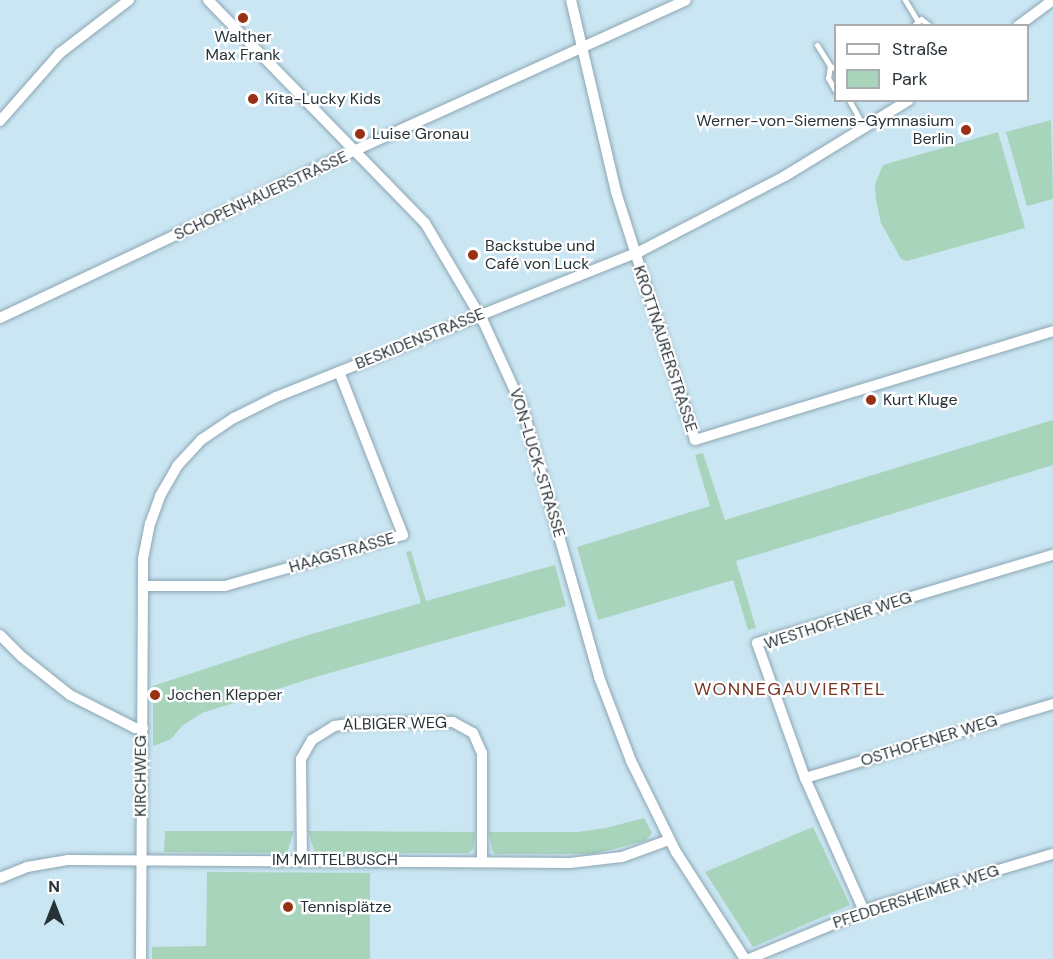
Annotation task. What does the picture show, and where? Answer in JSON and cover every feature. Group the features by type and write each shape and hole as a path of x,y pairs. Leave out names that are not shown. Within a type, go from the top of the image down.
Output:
{"street":[{"path":"0,121 60,53 129,0"},
{"name":"VON-LUCK-STRASSE","path":"208,0 425,223 480,315 522,406 610,709 631,761 669,840 747,959"},
{"name":"KROTTNAURERSTRASSE","path":"571,0 634,254 695,440 1053,331"},
{"name":"SCHOPENHAUERSTRASSE","path":"0,318 356,150 686,0"},
{"path":"1021,24 1053,0"},
{"name":"BESKIDENSTRASSE","path":"143,728 143,559 148,532 160,496 177,466 201,440 252,408 634,254 749,196 865,129 906,102"},
{"name":"HAAGSTRASSE","path":"143,586 225,586 403,535 339,372"},
{"name":"WESTHOFENER WEG","path":"864,911 805,778 757,644 1053,555"},
{"name":"KIRCHWEG","path":"0,634 22,657 70,695 135,728 143,728 141,959"},
{"name":"OSTHOFENER WEG","path":"805,778 1053,704"},
{"name":"ALBIGER WEG","path":"302,860 300,759 312,740 334,726 355,723 453,722 473,733 482,753 482,862"},
{"name":"IM MITTELBUSCH","path":"0,878 27,867 68,860 570,863 622,857 669,840"},
{"name":"PFEDDERSHEIMER WEG","path":"747,959 864,911 1053,854"}],"lane":[{"path":"905,0 917,20"},
{"path":"914,24 917,20"},
{"path":"917,20 925,20 928,24"},
{"path":"817,45 833,68 828,78 834,88"},
{"path":"850,102 865,129"}],"green space":[{"path":"1051,120 1053,199 1027,206 1006,132"},
{"path":"998,132 1025,228 907,261 901,259 881,223 876,200 875,184 883,165"},
{"path":"1053,420 1053,465 736,561 756,628 748,630 733,580 598,620 577,547 710,506 695,455 703,453 725,520"},
{"path":"411,551 426,601 555,565 566,606 319,676 202,713 182,726 171,739 153,746 153,686 308,635 421,603 406,552"},
{"path":"644,818 652,833 645,841 593,854 495,854 492,850 489,832 577,832 606,828"},
{"path":"813,827 850,905 753,947 705,872"},
{"path":"165,831 294,831 287,853 164,852"},
{"path":"308,831 475,832 473,849 468,853 315,853"},
{"name":"Tennisplätze","path":"207,872 370,873 370,959 152,959 152,947 206,946"}],"place":[{"name":"Walther Max Frank","path":"243,18"},
{"name":"Kita-Lucky Kids","path":"253,99"},
{"name":"Werner-von-Siemens-Gymnasium Berlin","path":"966,130"},
{"name":"Luise Gronau","path":"360,134"},
{"name":"Backstube und Café von Luck","path":"473,255"},
{"name":"Kurt Kluge","path":"871,400"},
{"name":"Jochen Klepper","path":"155,695"},
{"name":"Tennisplätze","path":"288,907"}],"district":[{"name":"WONNEGAUVIERTEL","path":"790,689"}]}
